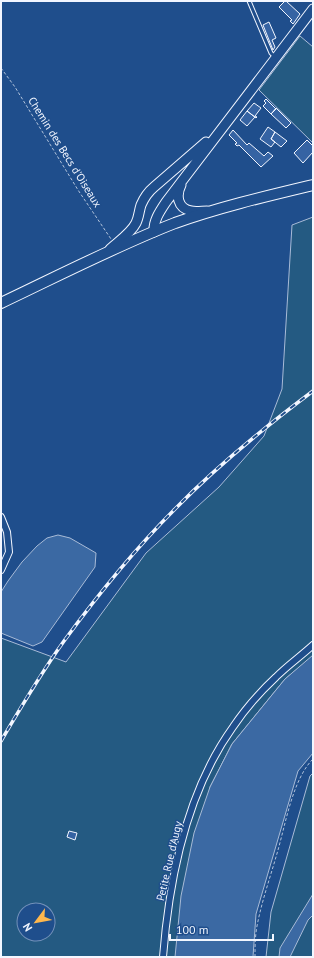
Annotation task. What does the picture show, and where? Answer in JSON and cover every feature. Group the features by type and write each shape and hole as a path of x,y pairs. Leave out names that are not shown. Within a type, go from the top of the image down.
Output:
{"main road":[{"path":"154,232 155,221 160,211 313,9"},
{"path":"106,253 135,225 139,218 141,204 147,194 220,131"},
{"path":"176,168 181,170 184,178 178,191 178,196 182,206 186,210 212,211"},
{"path":"1,303 106,253 176,223 212,211 313,185"},
{"path":"139,218 144,236"}],"street":[{"path":"1,517 8,532 9,552 1,570"},
{"name":"Petite Rue d'Augy","path":"163,957 167,915 181,843 195,800 211,763 232,728 249,706 276,677 313,645"}],"lane":[{"path":"249,1 271,53 276,58"}],"path":[{"name":"Chemin des Becs d'Oiseaux","path":"1,68 15,87 82,197 108,236 116,244"},
{"path":"255,957 257,927 260,913 287,815 299,780 313,759"}],"shaded area":[{"path":"300,36 313,47 313,143 259,90"},
{"path":"313,217 313,656 285,679 232,744 210,787 210,957 1,957 1,638 66,662 146,553 219,487 264,436 282,389 292,225"},
{"path":"58,535 70,538 96,553 95,567 42,642 33,646 1,633 1,592 22,562 37,546 47,538"},
{"path":"313,655 313,753 298,771 256,914 253,957 175,957 181,896 194,833 210,787 232,744 285,679"},
{"path":"313,773 313,957 266,957 271,912 310,776"},
{"path":"313,894 313,915 308,920 290,957 279,957 280,948"}],"building":[{"path":"285,1 300,14 293,24 290,21 292,20 279,7"},
{"path":"269,22 276,38 272,40 275,47 273,50 263,25"},
{"path":"266,99 276,109 271,114 263,106 266,103 264,101"},
{"path":"254,103 261,108 255,116 257,117 256,118 247,111"},
{"path":"276,108 291,123 286,128 271,114"},
{"path":"247,111 255,117 247,126 240,120"},
{"path":"268,127 275,132 271,139 275,142 271,147 260,139"},
{"path":"233,130 247,145 249,143 264,156 268,152 273,156 261,167 239,145 237,146 235,144 237,143 229,135"},
{"path":"275,132 287,141 281,147 271,139"},
{"path":"307,140 313,146 313,152 303,163 294,153"},
{"path":"69,831 77,833 75,840 67,837"}],"railway":[{"path":"1,741 39,678 64,641 103,590 145,540 224,462 313,391"}]}
